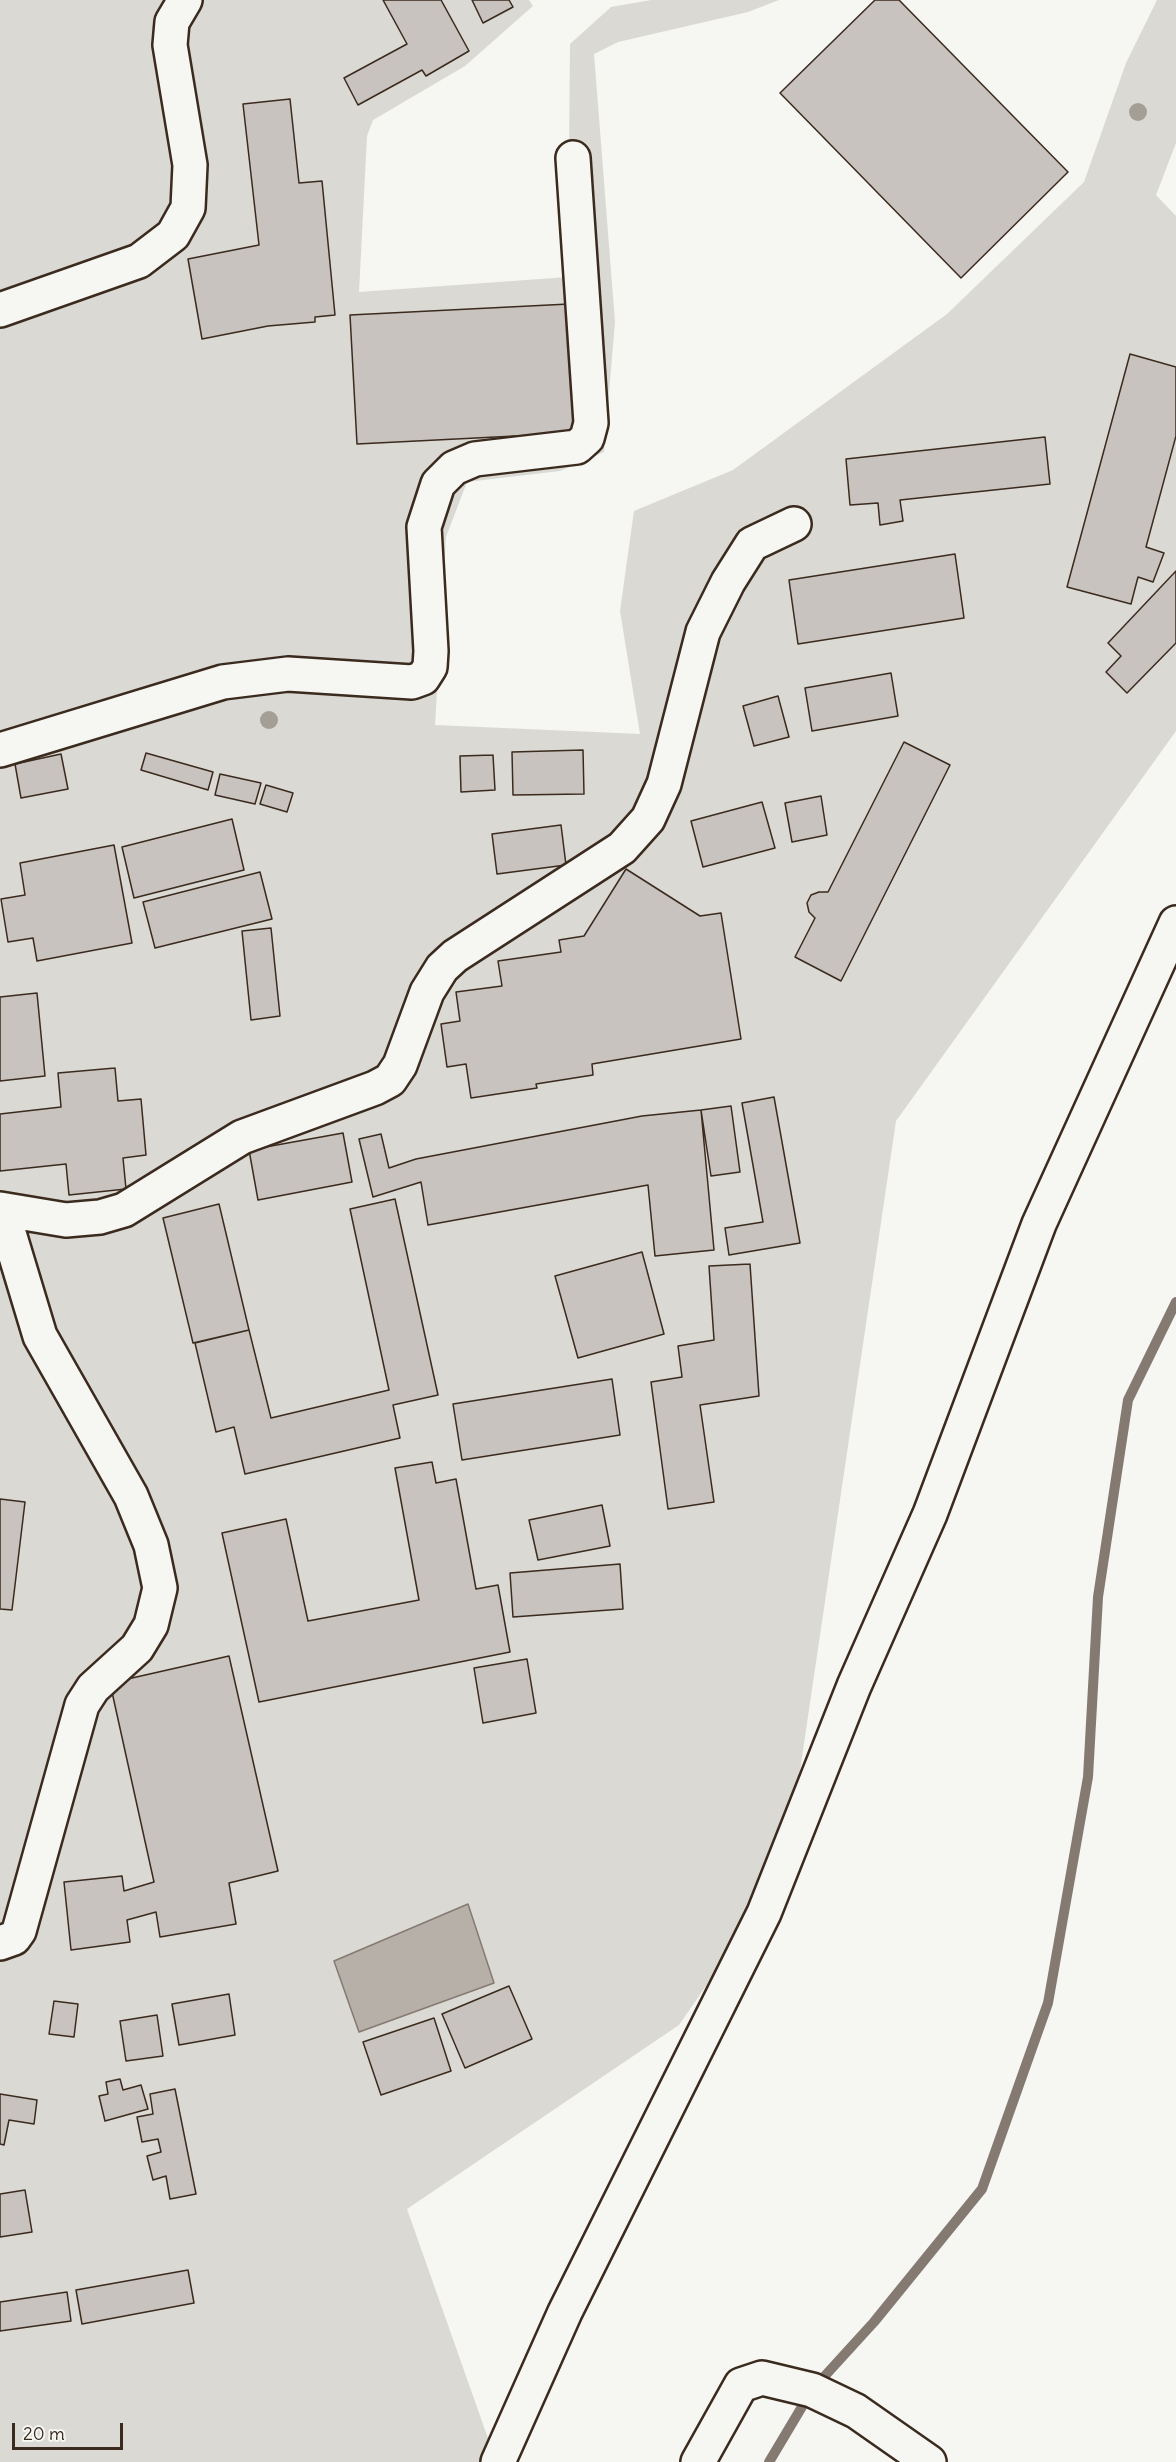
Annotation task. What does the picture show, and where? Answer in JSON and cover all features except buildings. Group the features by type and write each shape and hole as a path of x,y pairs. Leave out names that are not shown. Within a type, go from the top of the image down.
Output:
{"street":[{"path":"0,310 139,261 173,235 188,208 189,197 190,165 170,45 172,22 185,0"},
{"path":"0,750 223,682 288,674 412,682 423,678 430,667 431,651 424,527 438,484 454,468 475,459 577,447 587,438 591,423 573,158"},
{"path":"0,1943 14,1938 19,1931 82,1705 93,1688 137,1648 152,1625 160,1588 151,1545 131,1496 40,1336 1,1209 66,1220 100,1217 124,1210 242,1137 375,1088 390,1080 400,1065 427,992 442,968 455,956 622,848 648,819 664,784 703,632 728,582 752,544 794,524"},
{"path":"498,2462 565,2312 764,1912 854,1686 930,1514 1039,1224 1176,923"},
{"path":"698,2462 741,2385 762,2378 812,2390 856,2411 928,2462"}],"shaded area":[{"path":"0,0 529,0 533,6 465,66 373,120 367,136 359,292 568,277 570,44 611,7 651,0 779,0 748,12 618,42 594,54 615,322 604,452 560,471 467,482 446,537 435,725 640,734 620,611 634,511 733,470 947,314 1084,182 1126,63 1157,0 1176,0 1176,143 1156,195 1176,216 1176,731 896,1121 798,1784 732,1948 679,2025 407,2209 490,2444 483,2462 0,2462"},
{"path":"468,1904 494,1983 359,2032 334,1961"}],"waterway":[{"path":"769,2462 812,2390 874,2322 982,2189 1048,2003 1088,1777 1098,1597 1128,1400 1176,1302"}]}
